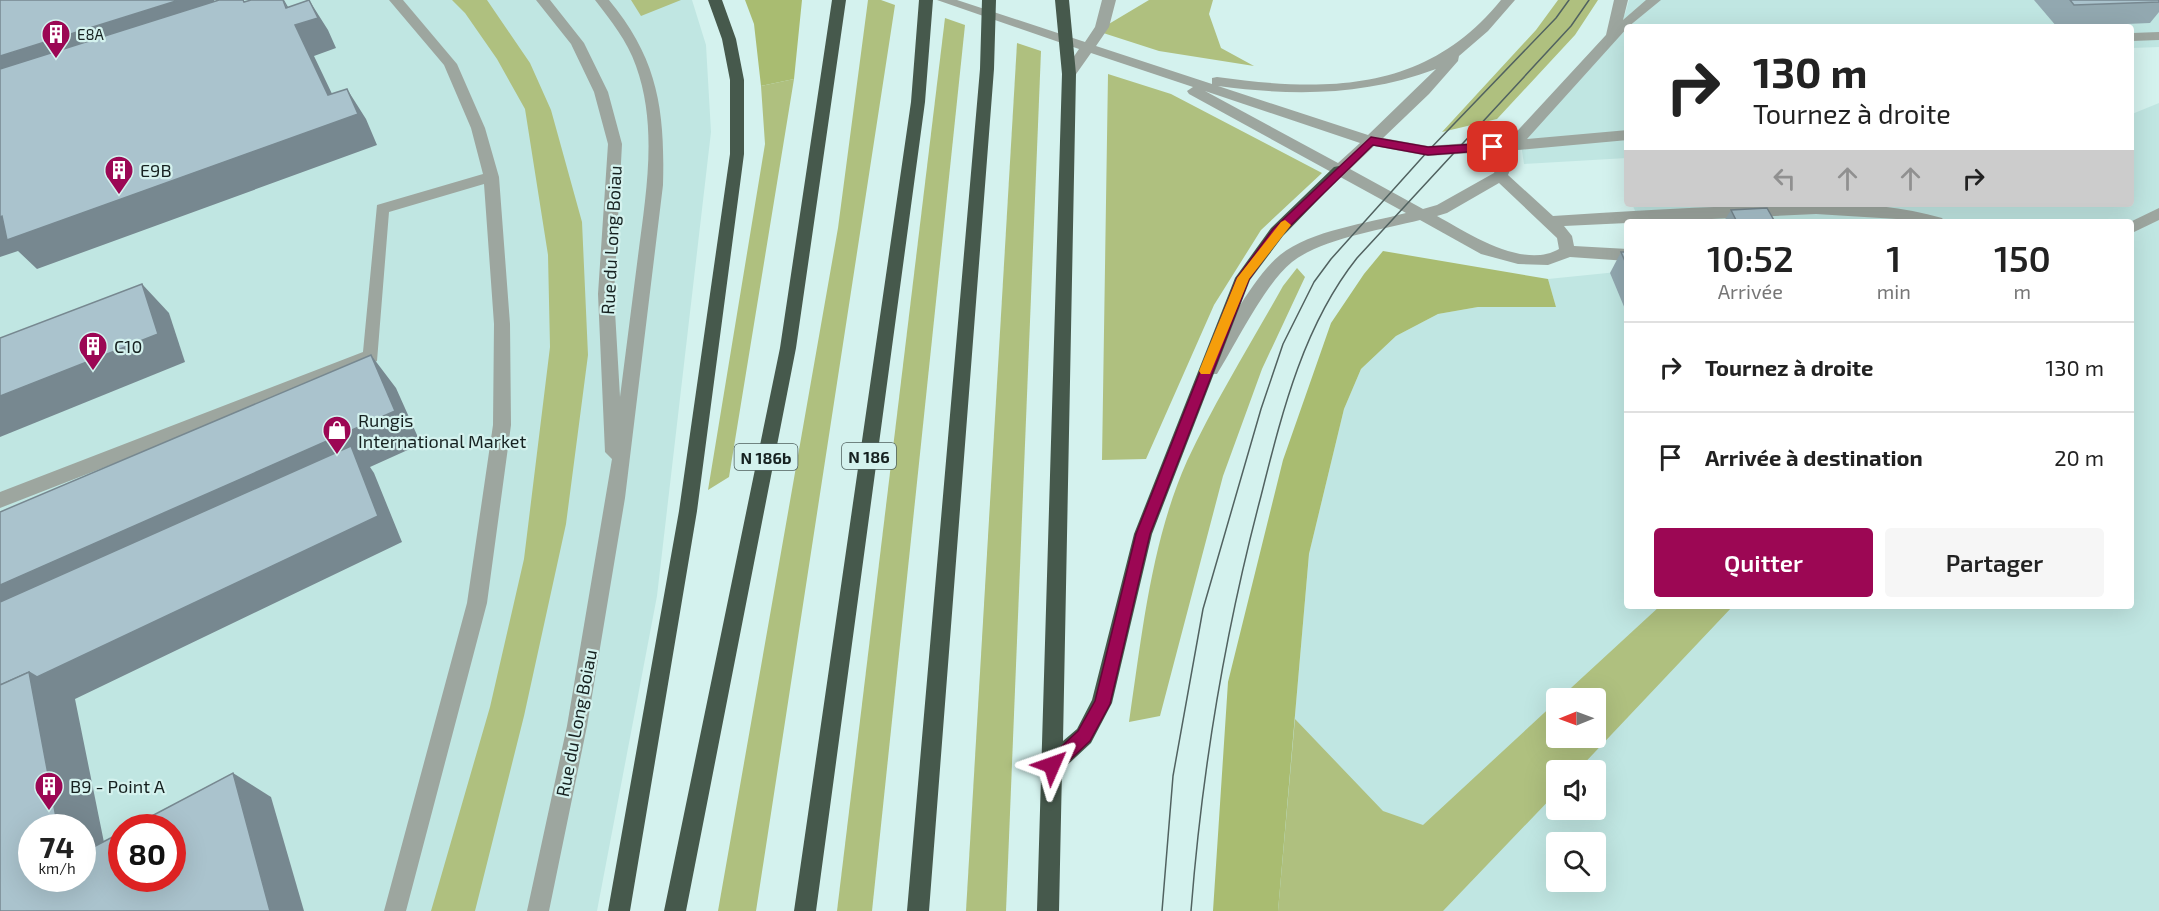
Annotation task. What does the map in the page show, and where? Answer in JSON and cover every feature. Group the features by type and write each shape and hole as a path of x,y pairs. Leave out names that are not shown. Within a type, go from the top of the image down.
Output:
{"highway":[{"path":"618,911 688,511 737,154 737,80 729,39 715,0"},
{"name":"N 186b","path":"675,911 788,348 839,0"},
{"name":"N 186","path":"805,911 918,102 926,0"},
{"path":"918,911 985,92 989,0"},
{"path":"1048,911 1069,74 1062,0"},
{"path":"1052,765 1084,736 1102,704 1143,534 1198,388 1243,278 1277,232 1339,171"}],"street":[{"path":"395,911 477,603 502,425 502,324 491,177 478,128 450,64 396,0"},
{"name":"Rue du Long Boiau","path":"543,0 577,43 601,92 615,144 606,294 616,498"},
{"name":"Rue du Long Boiau","path":"538,911 577,726 616,498 654,196 657,135 654,98 645,68 627,34 602,0"},
{"path":"944,0 1371,141 1428,151 1624,136"},
{"path":"1069,74 1102,27 1109,0"},
{"path":"1162,73 1255,87 1324,88 1405,75 1434,64 1465,44 1489,24 1508,0"},
{"path":"1612,36 1622,0"},
{"path":"1626,24 1654,0"},
{"path":"1198,388 1269,277 1286,259 1301,249 1323,240 1443,209 1500,176 1513,144 1558,93 1624,26"},
{"path":"2134,37 2159,36"},
{"path":"1339,171 1424,91 1465,44"},
{"path":"1162,73 1487,250 1521,260 1556,260 1567,251 1624,255"},
{"path":"1500,176 1564,236 1567,251"},
{"path":"0,500 371,356 382,209 491,177"},
{"path":"1551,222 1637,215 1818,208 1899,212 1926,219"},
{"path":"2134,227 2159,213"}],"shaded area":[{"name":"Rungis International Market","path":"0,0 692,0 706,45 711,132 657,596 597,911 0,911"},
{"path":"1629,0 2159,0 2159,47 2134,48 2134,24 1624,24 1624,158 1524,164 1519,131 1625,14"},
{"path":"2159,103 2159,911 1278,911 1309,554 1344,409 1361,369 1396,336 1438,314 1478,307 1556,307 1548,279 1624,271 1624,609 2134,609 2134,219 1639,219 1633,207 2134,207 2134,113"}],"green space":[{"path":"452,0 487,0 530,63 551,110 582,222 588,355 566,524 524,716 475,911 431,911 490,707 524,559 550,347 548,255 525,109 497,59 465,13"},
{"path":"631,0 681,0 641,16"},
{"path":"745,0 802,0 794,79 761,86 754,24"},
{"path":"868,0 881,0 895,5 756,911 718,911 838,228"},
{"path":"1149,0 1213,0 1209,14 1221,48 1254,66 1159,51 1097,31"},
{"path":"1558,0 1598,0 1575,35 1497,119 1442,132 1536,30"},
{"path":"945,18 965,25 872,911 837,911"},
{"path":"1017,43 1041,51 1006,911 966,911"},
{"path":"1108,74 1171,94 1322,173 1261,230 1214,305 1146,459 1102,460"},
{"path":"794,79 729,477 708,490 765,144 761,86"},
{"path":"1383,251 1548,279 1556,307 1478,307 1438,314 1396,336 1361,369 1344,409 1309,554 1278,911 1213,911 1228,682 1283,460 1331,323 1364,274"},
{"path":"1297,268 1305,277 1262,369 1223,476 1160,716 1129,722 1149,589 1175,492 1187,461 1221,394 1283,286"},
{"path":"1657,609 1730,609 1606,740 1606,688 1571,688"},
{"path":"1546,711 1546,748 1599,748 1587,760 1546,760 1546,803 1443,911 1278,911 1295,719 1383,811 1423,825"}],"building":[{"path":"0,0 179,0 0,56"},
{"name":"E9B","path":"219,0 243,0 244,2 283,0 286,8 309,0 318,18 295,25 328,95 347,89 358,114 7,240 2,216 0,217 0,69"},
{"path":"2070,0 2159,0 2159,2 2074,5"},
{"path":"1767,208 1773,219 1736,219 1731,210"},
{"path":"142,284 158,334 0,396 0,338"},
{"path":"371,355 395,411 0,585 0,512"},
{"path":"351,446 378,516 37,677 29,672 0,685 0,602"},
{"path":"29,672 55,814 18,814 18,892 96,892 96,846 108,839 108,892 186,892 186,814 155,814 233,773 270,911 0,911 0,685"}],"tram line":[{"path":"1162,911 1173,776 1203,609 1261,409 1283,344 1314,282 1331,259 1428,151 1556,18 1569,0"},
{"path":"1191,911 1208,754 1236,598 1277,433 1308,341 1338,284 1357,258 1571,26 1589,0"}],"slow traffic":[{"path":"1205,371 1243,278 1277,232 1285,225"}],"place":[{"name":"E8A","path":"56,60"},
{"name":"E9B","path":"119,196"},
{"name":"C10","path":"93,372"},
{"name":"Rungis International Market","path":"337,456"},
{"name":"B9 - Point A","path":"49,812"}],"route":[{"path":"1052,765 1084,736 1102,704 1143,534 1198,388 1243,278 1277,232 1371,141 1428,151 1493,147"}]}
